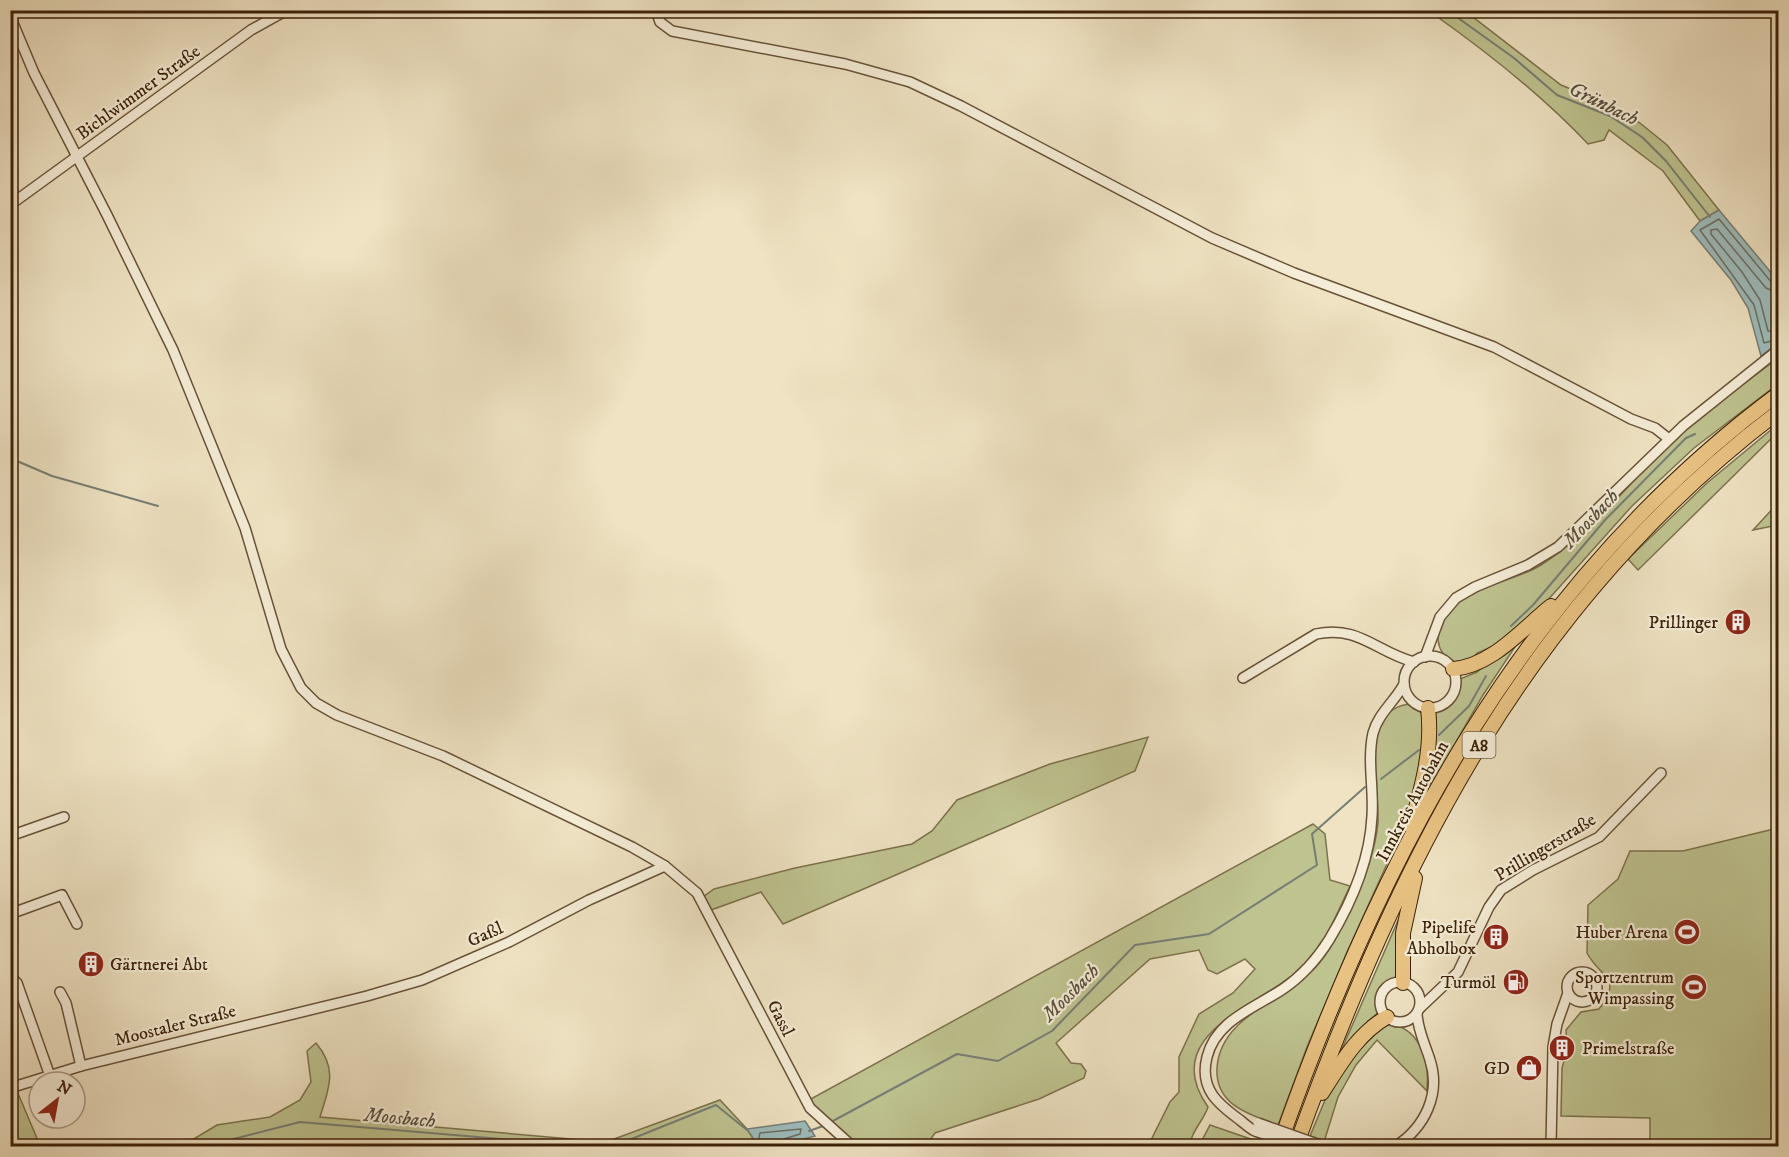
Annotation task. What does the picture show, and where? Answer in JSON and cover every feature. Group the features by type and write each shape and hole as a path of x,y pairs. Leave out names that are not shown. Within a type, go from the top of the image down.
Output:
{"highway":[{"name":"Innkreis Autobahn","path":"1279,1146 1337,998 1404,852 1455,757 1488,703 1522,653 1571,590 1632,521 1714,444 1779,394"},
{"name":"Innkreis Autobahn","path":"1298,1146 1308,1114 1370,960 1422,850 1500,711 1566,618 1625,549 1681,494 1779,412"},
{"path":"1453,669 1470,665 1506,644 1571,590"},
{"path":"1404,852 1426,774 1430,727 1428,708"},
{"path":"1403,982 1403,933 1422,850"},
{"path":"1308,1114 1354,1046 1371,1028 1387,1017"}],"street":[{"name":"Bichlwimmer Straße","path":"10,205 251,30 287,10"},
{"path":"656,10 660,22 672,31 860,67 920,86 1212,238 1294,273 1494,347 1630,419 1655,428 1669,439"},
{"path":"10,16 34,74 78,156 173,350 245,528 281,649 301,688 316,703 337,715 443,756 665,866"},
{"path":"1425,657 1440,616 1456,598 1475,587 1528,565 1558,547 1669,439 1779,350"},
{"path":"1243,678 1316,634 1326,632 1359,635 1393,656 1414,662"},
{"path":"1391,703 1411,699 1428,708 1442,705 1453,695 1456,681 1453,669 1440,658 1433,639"},
{"path":"1393,656 1405,680 1411,699"},
{"path":"1298,1146 1238,1119 1220,1107 1210,1090 1206,1069 1209,1051 1226,1025 1284,988 1307,969 1322,951 1338,924 1358,881 1368,850 1372,815 1373,734 1377,723 1414,662 1425,657 1440,658"},
{"name":"Prillingerstraße","path":"1418,1012 1458,972 1489,908 1501,890 1533,870 1599,837 1661,773"},
{"path":"10,836 64,817"},
{"name":"Gassl","path":"665,866 697,893 810,1108 826,1125 852,1146"},
{"name":"Gaßl","path":"309,1009 422,980 509,942 598,895 665,866"},
{"path":"10,914 62,895 77,924"},
{"path":"1551,1146 1552,1047 1558,1020 1568,993 1567,985 1573,975 1585,972 1593,976 1597,984 1595,995 1589,1001 1577,1002 1558,1020"},
{"path":"10,976 17,982 48,1070"},
{"path":"1396,1146 1416,1129 1430,1105 1433,1074 1422,1041 1418,1012 1420,996 1416,990 1403,982 1393,984 1383,992 1381,1006 1387,1017 1400,1022 1407,1021 1418,1012"},
{"path":"1416,990 1440,988"},
{"path":"60,993 66,1003 81,1066"},
{"path":"1568,993 1577,1002"},
{"name":"Moostaler Straße","path":"69,1070 309,1009"},
{"path":"1407,1021 1422,1041"},
{"name":"Moostaler Straße","path":"10,1088 27,1083"},
{"path":"1256,1127 1323,1146"}],"green space":[{"path":"1429,11 1465,11 1561,85 1605,103 1640,123 1667,145 1719,210 1700,221 1663,171 1609,130 1604,140 1588,144 1512,73"},
{"path":"1778,358 1778,384 1694,448 1632,506 1546,602 1509,639 1477,653 1468,664 1456,666 1443,654 1438,641 1440,627 1458,603 1480,590 1530,571 1561,551 1596,520 1663,450 1692,424"},
{"path":"1778,424 1778,432 1638,570 1628,559 1707,483"},
{"path":"1778,503 1778,525 1753,530"},
{"path":"1511,644 1515,647 1483,695 1426,794 1433,712 1453,701 1460,679 1477,672"},
{"path":"1409,704 1419,710 1425,718 1427,736 1411,811 1347,952 1307,1047 1278,1125 1246,1113 1228,1100 1218,1081 1217,1068 1221,1050 1229,1036 1241,1023 1315,968 1326,955 1339,932 1364,879 1376,834 1378,823 1375,772 1377,735 1383,720 1393,709"},
{"path":"1148,737 1135,771 783,924 761,892 711,910 703,897 714,889 795,868 912,844 932,831 957,800 1050,764"},
{"path":"1313,824 1325,834 1330,880 1350,886 1328,931 1307,962 1281,984 1238,1010 1219,1025 1204,1042 1195,1060 1196,1082 1208,1107 1192,1136 1190,1146 1148,1146 1170,1102 1179,1092 1179,1057 1199,1014 1233,993 1255,969 1245,959 1217,974 1208,970 1199,950 1150,959 1056,1043 1071,1063 1081,1064 1086,1071 1084,1078 1039,1099 935,1133 926,1146 858,1146 826,1121 809,1100"},
{"name":"Sportzentrum Wimpassing","path":"1778,828 1778,1139 1748,1146 1650,1146 1650,1118 1561,1116 1562,1068 1567,1051 1566,1030 1581,1012 1599,1009 1610,990 1607,978 1587,953 1588,905 1618,879 1630,851 1683,851"},
{"path":"1400,916 1403,917 1398,979 1380,991 1377,1001 1379,1012 1368,1021 1343,1053 1341,1051"},
{"path":"1384,1024 1406,1030 1420,1046 1427,1068 1427,1091 1377,1040 1356,1065 1338,1097 1324,1142 1310,1136 1325,1100 1343,1067"},
{"path":"316,1043 327,1061 330,1079 320,1117 606,1142 720,1100 747,1129 758,1146 182,1146 217,1125 270,1117 300,1100 311,1082 307,1051"},
{"path":"17,1091 27,1115 27,1130 34,1130 39,1143 30,1146 11,1146 11,1095"},
{"path":"1210,1125 1271,1146 1199,1146"}],"water":[{"path":"1719,210 1778,281 1778,343 1761,356 1748,308 1731,280 1691,231 1700,221"},
{"path":"805,1121 815,1136 778,1146 758,1146 747,1129"}],"waterway":[{"name":"Grünbach","path":"1447,10 1514,58 1557,95 1610,116 1642,137 1666,161 1710,217"},
{"name":"Moosbach","path":"1511,626 1533,605 1605,520 1686,438 1695,434"},
{"path":"10,458 52,476 158,506"},
{"name":"Moosbach","path":"1439,735 1469,706 1486,676"},
{"name":"Moosbach","path":"1381,779 1419,750"},
{"name":"Moosbach","path":"831,1122 957,1054 998,1061 1052,1031 1135,945 1209,934 1317,865 1312,834 1365,787"},
{"name":"Moosbach","path":"614,1146 716,1105 747,1130"},
{"name":"Moosbach","path":"216,1146 222,1142 300,1122 584,1146"},
{"name":"Moosbach","path":"809,1131 826,1125"}],"place":[{"name":"Prillinger","path":"1738,622"},
{"name":"Huber Arena","path":"1687,932"},
{"name":"Pipelife Abholbox","path":"1496,937"},
{"name":"Gärtnerei Abt","path":"91,964"},
{"name":"Turmöl","path":"1516,982"},
{"name":"Sportzentrum Wimpassing","path":"1694,987"},
{"name":"Primelstraße","path":"1562,1048"},
{"name":"GD","path":"1529,1068"}]}
